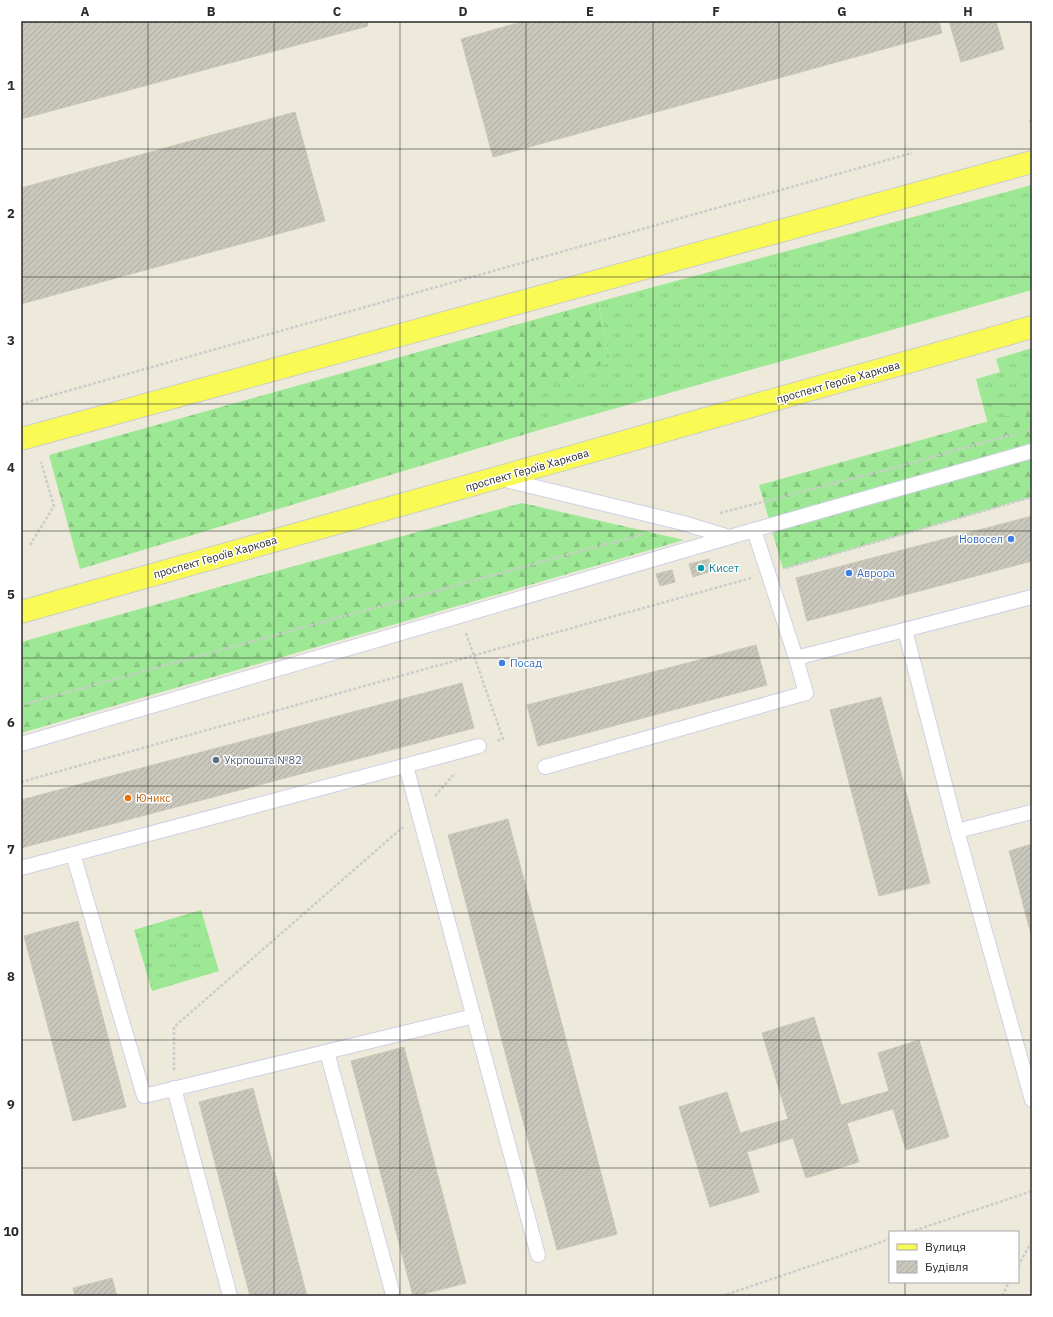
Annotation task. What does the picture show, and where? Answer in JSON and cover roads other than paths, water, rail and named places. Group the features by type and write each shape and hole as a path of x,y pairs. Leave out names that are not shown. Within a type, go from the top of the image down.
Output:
{"main road":[{"path":"21,439 1032,162"},
{"name":"проспект Героїв Харкова","path":"22,607 498,478 1032,327"}],"lane":[{"path":"21,744 729,537 1032,451"},
{"path":"498,478 683,523 729,537"},
{"path":"545,767 806,693 754,530"},
{"path":"796,658 1032,597"},
{"path":"905,630 957,831 1032,1100"},
{"path":"21,868 480,746"},
{"path":"406,766 538,1255"},
{"path":"957,831 1032,812"},
{"path":"73,854 144,1096 474,1016"},
{"path":"327,1052 392,1291"},
{"path":"174,1088 230,1296"}],"place":[{"name":"Новосел","path":"1011,539"},
{"name":"Кисет","path":"701,568"},
{"name":"Аврора","path":"849,573"},
{"name":"Посад","path":"502,663"},
{"name":"Укрпошта №82","path":"216,760"},
{"name":"Юникс","path":"128,798"}]}
